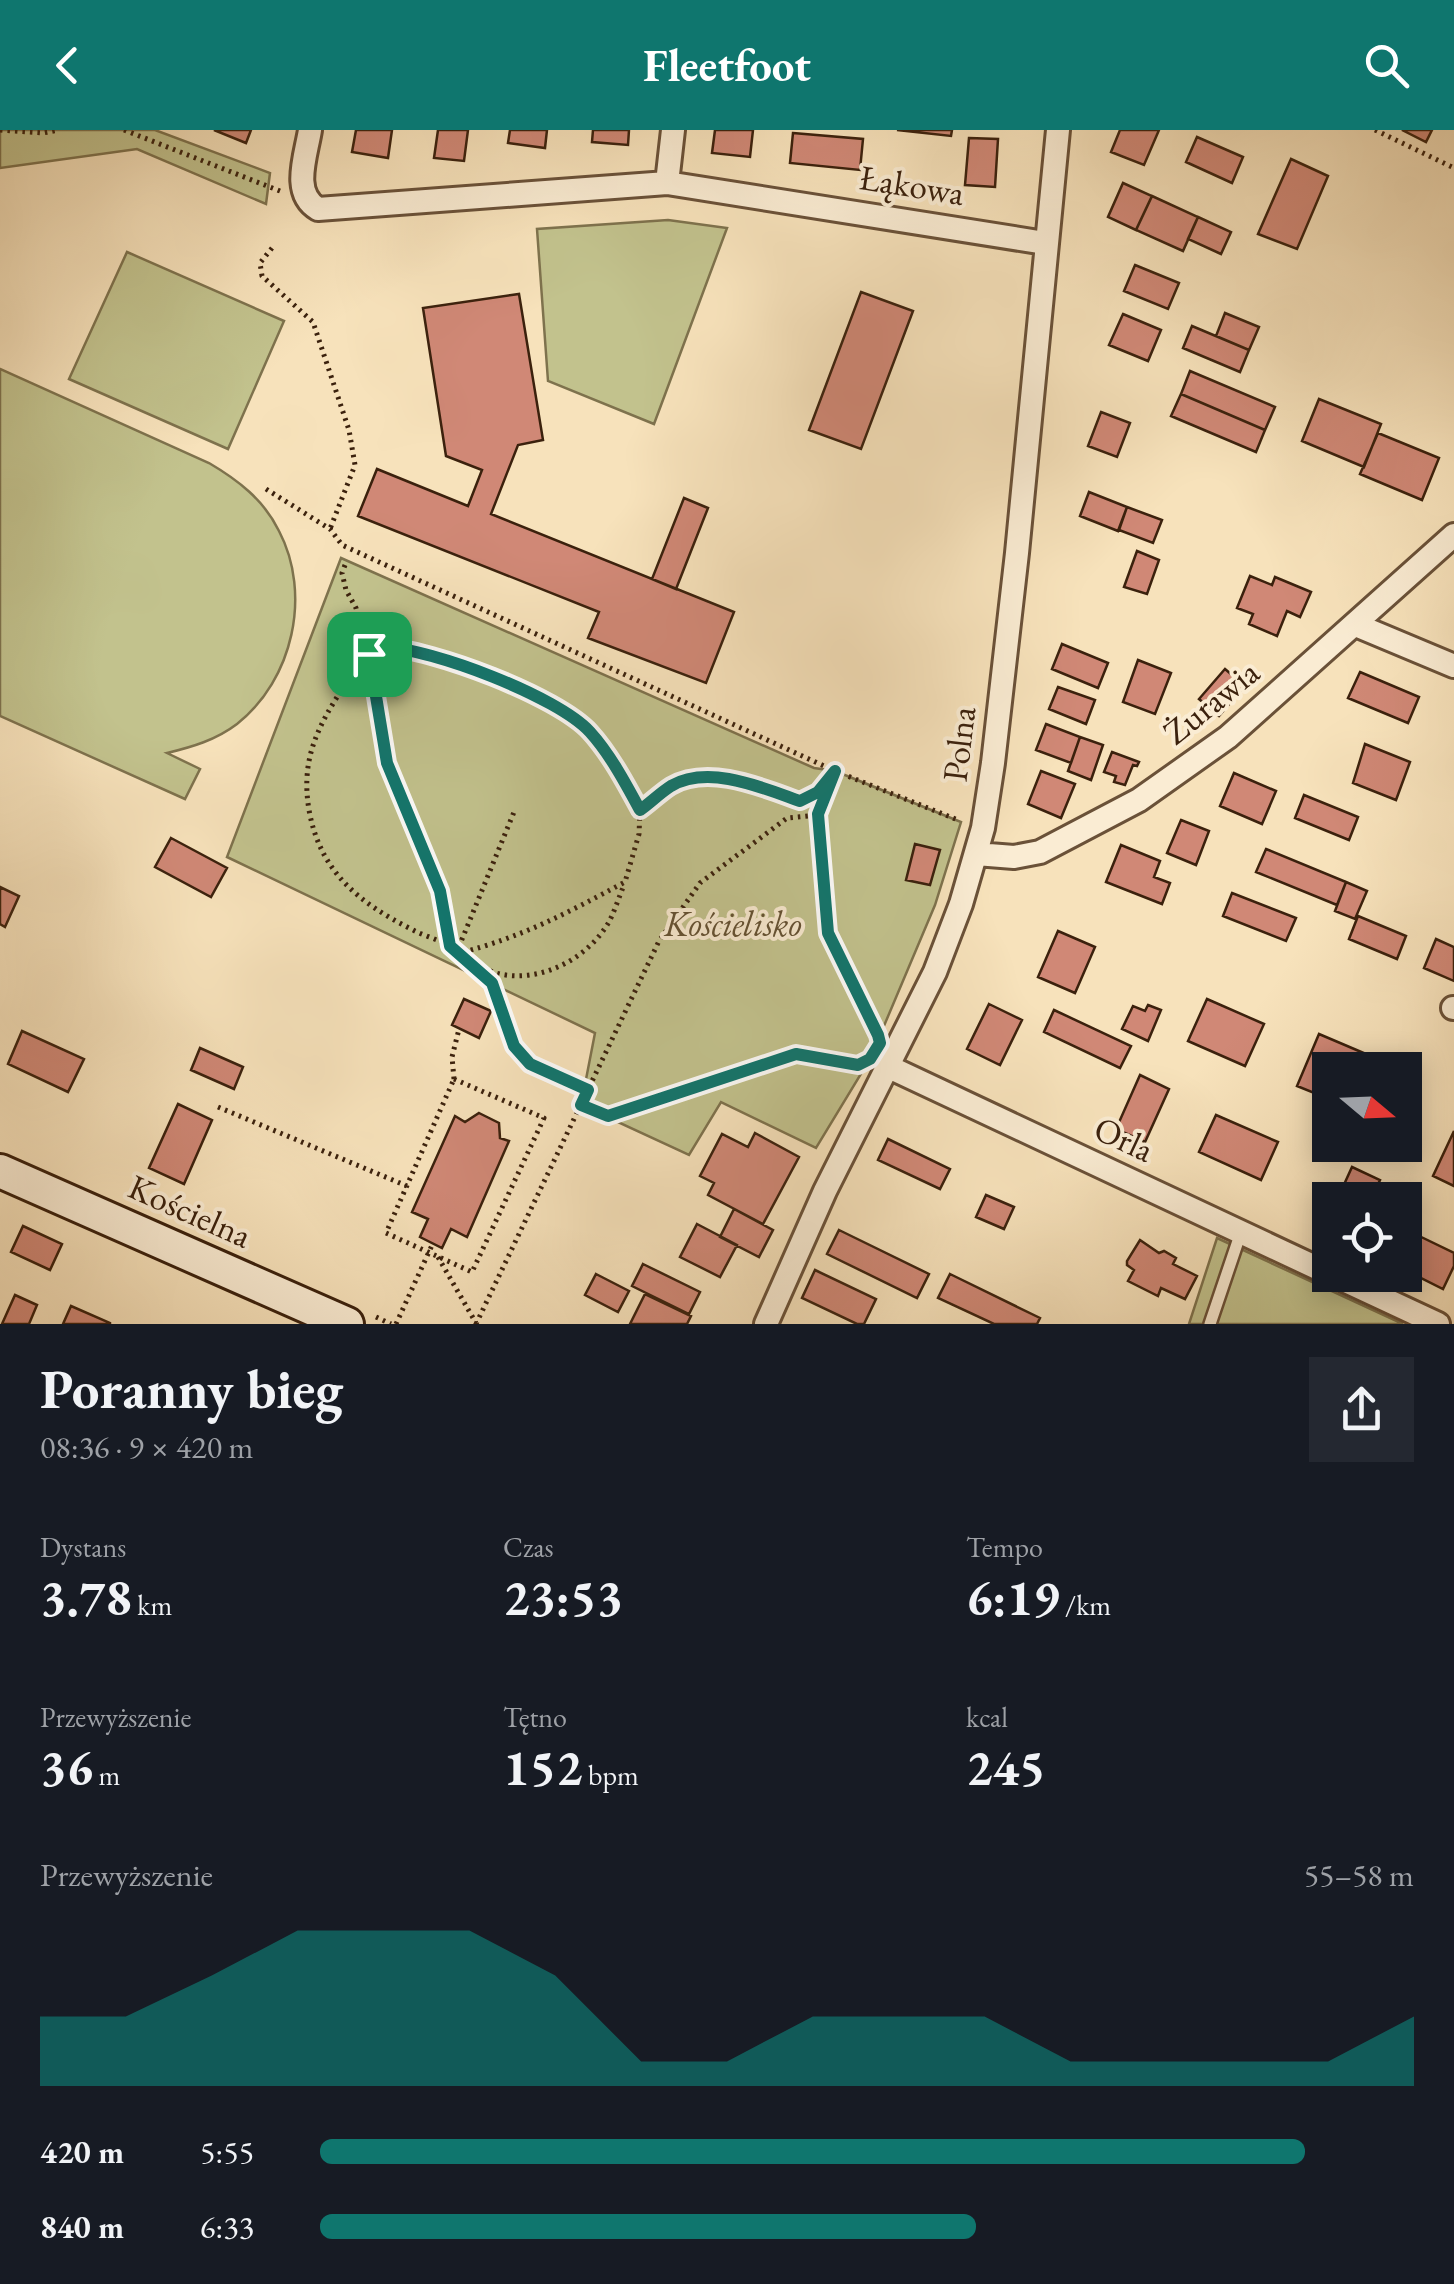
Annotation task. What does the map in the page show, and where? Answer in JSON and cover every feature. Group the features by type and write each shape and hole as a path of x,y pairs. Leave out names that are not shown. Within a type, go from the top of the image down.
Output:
{"street":[{"path":"302,187 310,130"},
{"path":"667,182 673,130"},
{"name":"Polna","path":"766,1324 879,1063 948,942 976,854 988,797 1017,554 1058,130"},
{"name":"Łąkowa","path":"302,187 312,206 325,210 667,182 1046,243"},
{"name":"Żurawia","path":"976,854 1014,857 1040,852 1139,800 1228,737 1454,534"},
{"path":"1356,625 1454,666"},
{"name":"Orla","path":"879,1063 1312,1265"},
{"name":"Kościelna","path":"0,1171 347,1324"},
{"name":"Orla","path":"1370,1292 1438,1324"}],"lane":[{"path":"1210,1324 1241,1232"}],"path":[{"path":"0,130 58,130"},
{"path":"124,130 283,192 302,187"},
{"path":"1375,130 1454,168"},
{"path":"272,248 260,263 262,276 313,322 349,430 354,465 330,529"},
{"path":"266,489 330,529 342,546 835,771 961,822 970,792 988,797"},
{"path":"345,565 342,573 346,590 369,654 387,763 440,891 450,946 492,983 514,1046 530,1064 588,1090"},
{"path":"450,946 386,916 364,900 330,869 316,844 307,797 308,752 336,699 369,654 384,647 456,665 550,703 591,733 640,810 636,850 625,882 609,921 592,945 566,964 534,974 499,974 456,954"},
{"path":"640,810 674,784 701,779 724,778 800,801 818,792 835,771"},
{"path":"835,771 818,814 828,933 880,1043"},
{"path":"456,954 514,812"},
{"path":"476,1324 659,941 700,883 787,818 818,814"},
{"path":"456,954 540,928 625,882"},
{"path":"454,1079 544,1118 472,1272 386,1233 454,1079 452,1057 459,1029"},
{"path":"581,1105 608,1116 796,1054 858,1065 879,1063"},
{"path":"218,1107 407,1186"},
{"path":"396,1324 433,1243"},
{"path":"438,1257 476,1324"}],"green space":[{"path":"0,130 155,130 270,173 266,204 137,149 0,168"},
{"path":"668,220 727,228 654,424 548,381 537,229"},
{"path":"127,252 284,321 228,449 69,379"},
{"path":"0,369 209,463 249,492 279,531 294,582 295,608 284,660 256,706 237,724 204,742 167,753 200,769 185,799 0,716"},
{"name":"Kościelisko","path":"341,558 814,768 835,771 961,822 935,905 870,1059 816,1148 721,1102 689,1155 581,1105 595,1033 227,857"},
{"path":"1217,1238 1312,1282 1312,1292 1334,1292 1403,1324 1189,1324"}],"building":[{"path":"214,130 251,130 246,143"},
{"path":"356,130 392,130 388,158 352,152"},
{"path":"438,130 468,130 464,161 434,158"},
{"path":"510,130 547,130 545,148 508,143"},
{"path":"593,130 629,130 628,145 592,142"},
{"path":"715,130 753,130 750,157 712,153"},
{"path":"897,130 952,130 951,136"},
{"path":"1120,130 1159,130 1144,165 1111,152"},
{"path":"1402,130 1432,130 1426,142"},
{"path":"793,133 863,139 860,170 790,163"},
{"path":"1197,137 1243,157 1232,183 1186,162"},
{"path":"969,138 998,139 995,187 965,185"},
{"path":"1291,159 1328,176 1297,249 1258,234"},
{"path":"1123,183 1152,196 1136,230 1108,217"},
{"path":"1152,196 1198,217 1183,251 1136,230"},
{"path":"1198,217 1231,232 1221,254 1188,239"},
{"path":"1135,265 1179,283 1168,309 1124,291"},
{"path":"861,292 913,311 861,449 809,430"},
{"path":"519,294 543,440 518,445 491,514 734,612 706,683 588,638 599,612 358,516 377,469 468,506 482,470 446,456 423,308"},
{"path":"1225,313 1259,327 1249,350 1216,336"},
{"path":"1123,314 1161,330 1148,361 1109,345"},
{"path":"1192,326 1249,350 1240,372 1183,348"},
{"path":"1190,371 1275,407 1265,430 1181,394"},
{"path":"1181,394 1265,430 1256,452 1171,416"},
{"path":"1319,399 1381,424 1364,467 1302,441"},
{"path":"1101,412 1130,423 1117,457 1088,446"},
{"path":"1378,433 1439,458 1422,500 1360,474"},
{"path":"1089,492 1127,507 1118,531 1080,516"},
{"path":"684,498 708,508 676,589 652,579"},
{"path":"1127,507 1162,520 1153,543 1119,530"},
{"path":"1137,551 1159,560 1147,594 1124,587"},
{"path":"1250,576 1272,585 1275,577 1311,592 1300,617 1287,611 1277,636 1249,624 1253,614 1237,608"},
{"path":"1062,644 1108,663 1098,688 1052,669"},
{"path":"1138,660 1171,673 1155,714 1123,702"},
{"path":"1225,669 1245,686 1219,716 1199,699"},
{"path":"1360,672 1419,697 1408,723 1348,698"},
{"path":"1058,687 1095,700 1086,724 1049,709"},
{"path":"1046,724 1080,737 1071,763 1036,750"},
{"path":"1080,737 1103,745 1091,780 1068,771"},
{"path":"1365,744 1410,762 1396,800 1353,783"},
{"path":"1112,752 1139,762 1133,765 1125,785 1114,782 1116,776 1104,772"},
{"path":"1041,771 1075,784 1061,818 1028,804"},
{"path":"1234,773 1276,791 1262,824 1220,806"},
{"path":"1304,795 1358,817 1349,840 1295,818"},
{"path":"1181,820 1209,831 1196,865 1167,853"},
{"path":"171,838 227,868 211,897 155,867"},
{"path":"915,844 940,850 930,885 906,880"},
{"path":"1121,845 1160,861 1154,877 1170,883 1162,904 1106,882"},
{"path":"1266,849 1346,882 1337,905 1256,872"},
{"path":"1346,882 1367,891 1355,919 1335,911"},
{"path":"0,887 19,896 5,927 0,924"},
{"path":"1232,893 1296,918 1286,941 1223,916"},
{"path":"1358,916 1406,936 1397,959 1349,939"},
{"path":"1058,931 1095,947 1075,993 1038,977"},
{"path":"1436,939 1454,947 1454,981 1424,968"},
{"path":"464,999 491,1011 479,1038 452,1025"},
{"path":"1207,999 1264,1024 1245,1066 1188,1041"},
{"path":"989,1004 1022,1020 1000,1065 967,1049"},
{"path":"1148,1005 1161,1010 1148,1041 1122,1029 1133,1006 1145,1011"},
{"path":"1054,1010 1131,1046 1120,1068 1044,1032"},
{"path":"22,1031 84,1059 68,1092 8,1064"},
{"path":"1319,1034 1361,1052 1312,1052 1312,1092 1297,1086"},
{"path":"200,1048 243,1067 234,1089 191,1070"},
{"path":"1140,1075 1169,1089 1145,1142 1116,1129"},
{"path":"178,1104 212,1120 184,1184 149,1168"},
{"path":"479,1113 499,1123 500,1138 509,1141 467,1237 451,1229 442,1248 420,1237 428,1219 412,1212 455,1116 465,1122"},
{"path":"1216,1115 1278,1142 1261,1180 1199,1152"},
{"path":"1454,1131 1454,1186 1433,1176"},
{"path":"755,1133 799,1157 763,1224 708,1195 714,1183 700,1176 722,1134 748,1147"},
{"path":"888,1139 950,1169 940,1189 878,1160"},
{"path":"1352,1167 1380,1180 1379,1182 1345,1182"},
{"path":"986,1195 1014,1207 1004,1229 976,1217"},
{"path":"734,1209 773,1230 759,1257 720,1237"},
{"path":"697,1224 737,1245 720,1277 680,1257"},
{"path":"23,1226 62,1244 50,1270 11,1252"},
{"path":"839,1230 929,1274 917,1298 827,1254"},
{"path":"1422,1237 1454,1253 1454,1266 1443,1289 1422,1278"},
{"path":"1140,1240 1159,1253 1164,1251 1176,1258 1173,1264 1197,1276 1185,1299 1161,1288 1158,1296 1128,1281 1134,1270 1127,1261"},
{"path":"643,1264 700,1292 689,1314 632,1286"},
{"path":"815,1270 876,1299 864,1324 802,1298"},
{"path":"596,1274 629,1291 618,1312 585,1295"},
{"path":"950,1274 1040,1318 1037,1324 994,1324 938,1298"},
{"path":"645,1294 691,1316 687,1324 630,1324"},
{"path":"15,1295 37,1305 29,1324 2,1324"},
{"path":"71,1306 110,1323 110,1324 63,1324"}],"route":[{"path":"384,647 437,658 550,703 591,733 640,810 674,784 701,779 724,778 800,801 818,792 835,771 818,814 828,933 878,1035 880,1043 870,1059 858,1065 796,1054 608,1116 581,1105 588,1090 530,1064 514,1046 492,983 450,946 440,891 387,763 369,654 384,647"}]}
